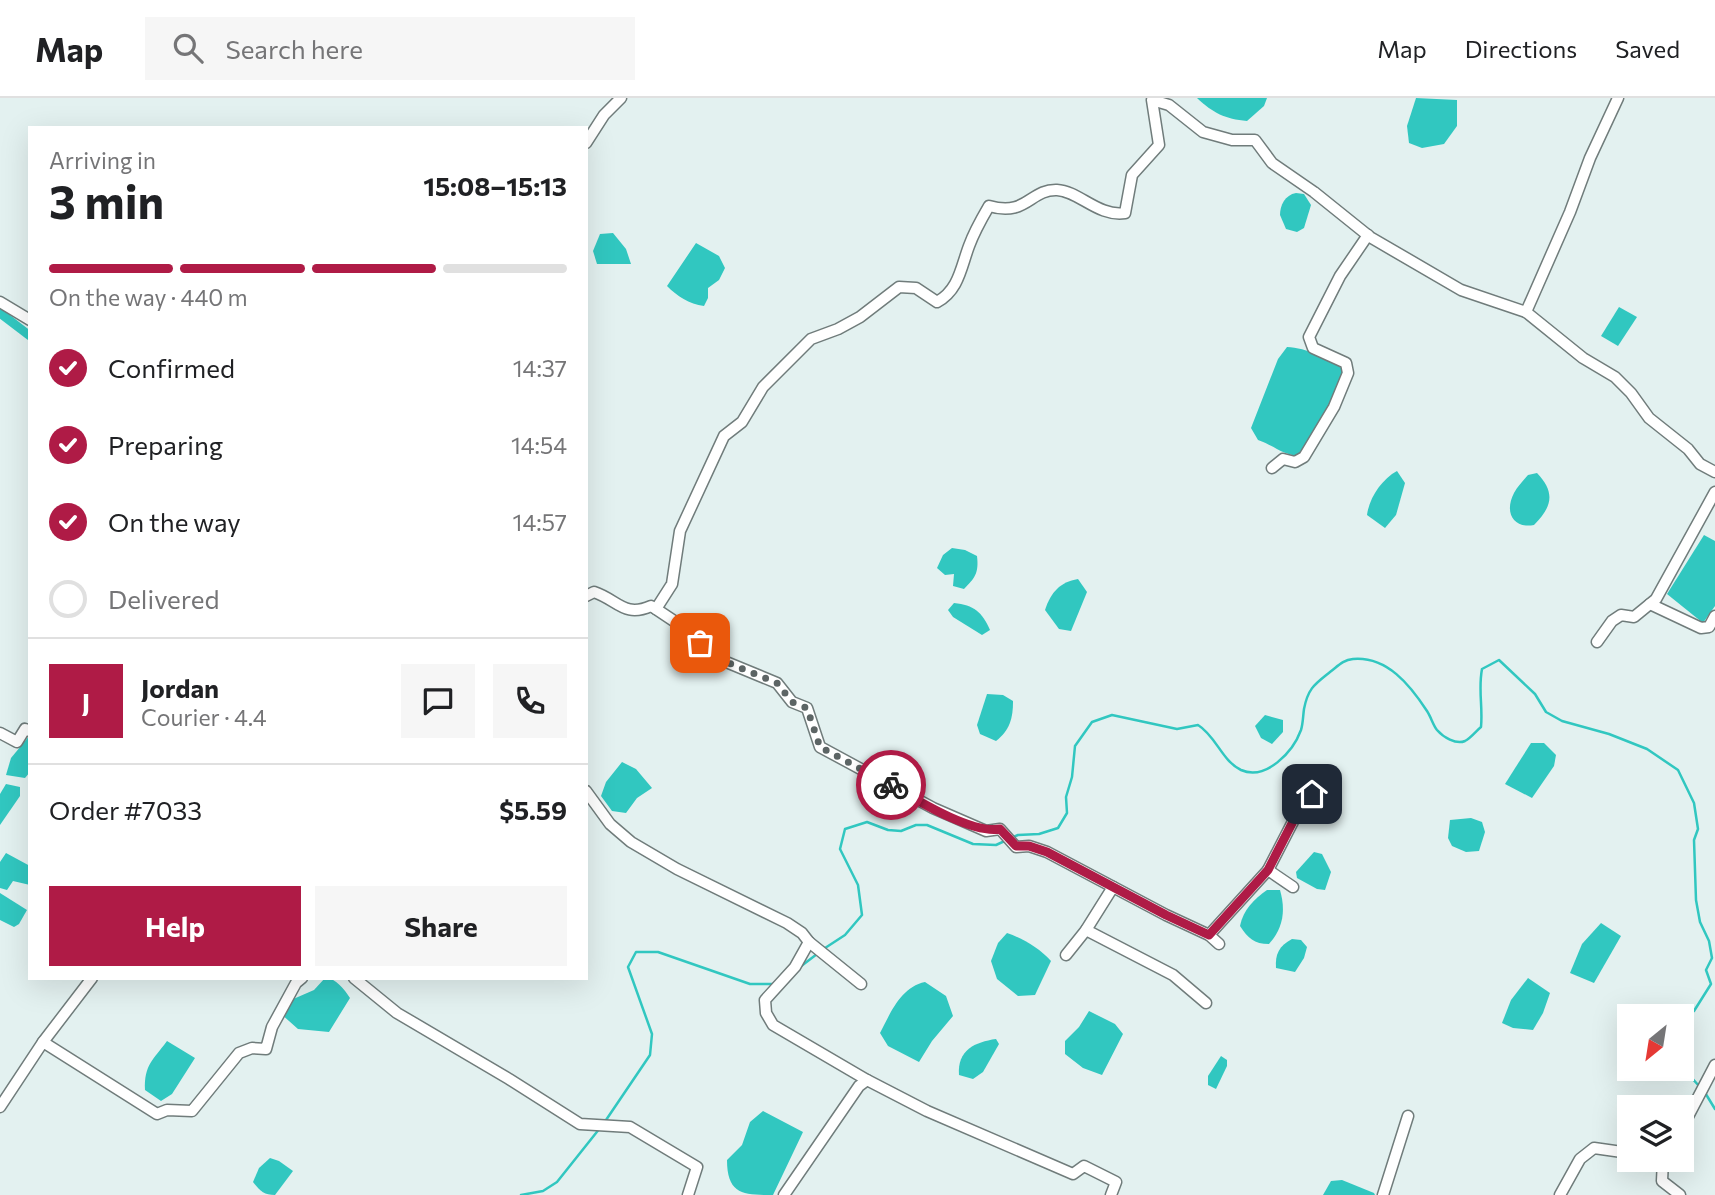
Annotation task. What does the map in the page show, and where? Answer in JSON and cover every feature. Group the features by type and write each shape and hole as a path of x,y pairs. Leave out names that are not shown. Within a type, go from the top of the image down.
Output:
{"street":[{"path":"588,140 604,115 621,98"},
{"path":"1526,312 1570,212 1590,158 1619,98"},
{"path":"656,609 672,584 680,531 712,458 724,436 742,422 763,387 811,339 860,317 899,287 916,288 937,302 946,297 957,281 968,247 989,206 1009,210 1044,193 1059,190 1113,214 1125,213 1132,175 1159,145 1152,99 1169,104 1203,132 1232,140 1255,140 1272,163 1368,235 1461,289 1526,312 1576,353 1615,377 1632,393 1649,418 1688,449 1700,464 1715,472"},
{"path":"1272,468 1283,459 1295,462 1304,457 1334,407 1345,381 1348,373 1346,363 1313,348 1308,337 1340,276 1368,235"},
{"path":"0,302 28,319"},
{"path":"1597,642 1612,621 1621,615 1634,617 1656,599 1715,492"},
{"path":"588,595 594,592 607,596 620,608 638,611 651,606 686,629 714,657 777,683 792,702 807,708 820,747 933,808 986,831 1000,829 1016,846 1029,846 1047,852 1209,935 1220,944"},
{"path":"1650,604 1701,628 1709,627 1715,616"},
{"path":"0,733 17,742 25,729 28,730"},
{"path":"1209,935 1268,870 1301,806 1324,785"},
{"path":"588,794 610,824 631,842 677,869 787,923 861,984"},
{"path":"1268,870 1293,887"},
{"path":"1066,955 1086,930 1113,887"},
{"path":"1086,930 1173,975 1206,1003"},
{"path":"809,942 795,967 765,1000 766,1013 774,1025 867,1080 927,1111 1073,1174 1084,1166 1116,1182 1111,1195"},
{"path":"0,1107 43,1042 90,980"},
{"path":"43,1042 157,1114 166,1110 192,1111 239,1054 252,1048 266,1049 272,1027 300,980"},
{"path":"356,980 397,1013 580,1124 630,1127 697,1167 688,1195"},
{"path":"1694,1106 1711,1078 1715,1065"},
{"path":"784,1195 859,1086 867,1080"},
{"path":"1383,1195 1408,1116"},
{"path":"1560,1195 1580,1159 1594,1148 1617,1150"},
{"path":"1662,1172 1662,1181 1680,1195"}],"water":[{"path":"1197,98 1267,98 1264,106 1247,121 1220,114"},
{"path":"1416,98 1457,100 1457,126 1444,144 1422,148 1409,143 1407,126"},
{"path":"1296,193 1304,194 1311,205 1304,228 1297,232 1286,229 1280,215 1284,201"},
{"path":"613,233 626,249 631,264 597,264 593,251 600,234"},
{"path":"696,243 719,256 725,268 719,280 708,288 708,298 704,306 684,299 667,286"},
{"path":"1619,307 1637,317 1618,346 1601,336"},
{"path":"1287,347 1318,354 1345,371 1309,445 1300,456 1283,452 1258,440 1251,428 1278,359"},
{"path":"1397,471 1405,483 1396,515 1385,528 1367,515 1368,509 1381,484"},
{"path":"1537,473 1547,486 1548,505 1534,525 1527,526 1512,518 1511,500 1528,475"},
{"path":"1704,535 1715,541 1715,606 1703,623 1667,594"},
{"path":"952,548 977,556 975,575 964,589 953,586 954,574 945,575 937,568 943,555"},
{"path":"1078,579 1087,592 1071,631 1059,629 1045,610 1047,604 1061,585"},
{"path":"954,603 976,610 990,630 982,635 953,617 948,610"},
{"path":"987,694 1003,695 1013,701 1010,723 996,741 980,734 977,725"},
{"path":"1265,715 1283,720 1283,732 1272,744 1261,738 1255,726"},
{"path":"28,737 28,774 25,778 6,775 11,758"},
{"path":"1531,743 1544,743 1556,755 1554,766 1532,798 1505,784"},
{"path":"622,762 636,769 652,788 637,798 626,813 612,811 601,796 606,782"},
{"path":"6,784 20,787 20,796 0,825 0,794"},
{"path":"1471,818 1482,822 1485,832 1479,851 1466,852 1452,846 1448,838 1450,820"},
{"path":"1314,852 1322,854 1331,872 1325,890 1317,889 1297,878 1296,872"},
{"path":"6,853 28,865 28,885 13,881 7,890 0,888 0,862"},
{"path":"1267,890 1280,890 1283,905 1280,925 1269,944 1252,940 1240,926 1250,905"},
{"path":"0,893 27,910 19,924 14,927 0,920"},
{"path":"1601,923 1621,936 1594,983 1570,973 1582,944"},
{"path":"1007,933 1031,944 1051,961 1035,995 1018,996 997,979 991,961 998,943"},
{"path":"1292,939 1301,940 1307,947 1295,972 1276,968 1279,951"},
{"path":"1528,978 1550,993 1533,1030 1513,1028 1502,1023 1511,1000"},
{"path":"323,980 332,980 350,998 329,1032 298,1029 280,1013 291,1000 314,990"},
{"path":"925,982 946,996 953,1016 919,1062 888,1046 880,1033 903,995 909,989"},
{"path":"1089,1011 1115,1024 1123,1034 1102,1075 1083,1068 1065,1054 1065,1041 1079,1027"},
{"path":"996,1039 999,1044 983,1072 973,1079 959,1075 964,1053 981,1042"},
{"path":"167,1041 195,1058 172,1094 161,1101 145,1090 145,1081 150,1063"},
{"path":"1221,1056 1227,1060 1227,1066 1216,1089 1208,1085 1208,1076"},
{"path":"763,1111 803,1132 773,1195 739,1191 730,1180 728,1172 727,1160 742,1145 750,1122"},
{"path":"270,1158 293,1171 275,1195 263,1192 253,1182 259,1168"},
{"path":"1342,1180 1375,1195 1323,1195 1331,1181"}],"waterway":[{"path":"0,313 28,334"},
{"path":"822,950 845,935 862,915 858,885 840,849 845,829 867,822 888,830 901,831 916,825 927,825 973,844 996,845 1018,835 1039,834 1058,828 1067,813 1066,797 1072,777 1075,746 1092,722 1112,715 1177,729 1198,725 1210,735 1234,766 1250,772 1260,771 1269,768 1292,747 1301,730 1308,696 1316,683 1343,662 1365,659 1377,662 1396,674 1420,701 1437,730 1450,740 1461,742 1481,727 1482,669 1499,660 1535,694 1546,712 1562,721 1609,734 1647,749 1678,770 1694,803 1698,829 1694,840 1696,900 1712,958 1706,970 1711,984 1694,1011"},
{"path":"604,1123 650,1055 652,1034 628,967 636,952 658,952 750,984 775,984"},
{"path":"800,967 817,954"},
{"path":"1694,1080 1699,1086"},
{"path":"1704,1091 1715,1109"},
{"path":"521,1195 543,1191 557,1182 600,1128"}],"way so far":[{"path":"700,643 714,657 777,683 792,702 807,708 820,747 891,785"}],"route":[{"path":"891,785 933,808 986,831 1000,829 1016,846 1029,846 1047,852 1209,935 1268,870 1270,860 1301,806 1312,794"}]}
